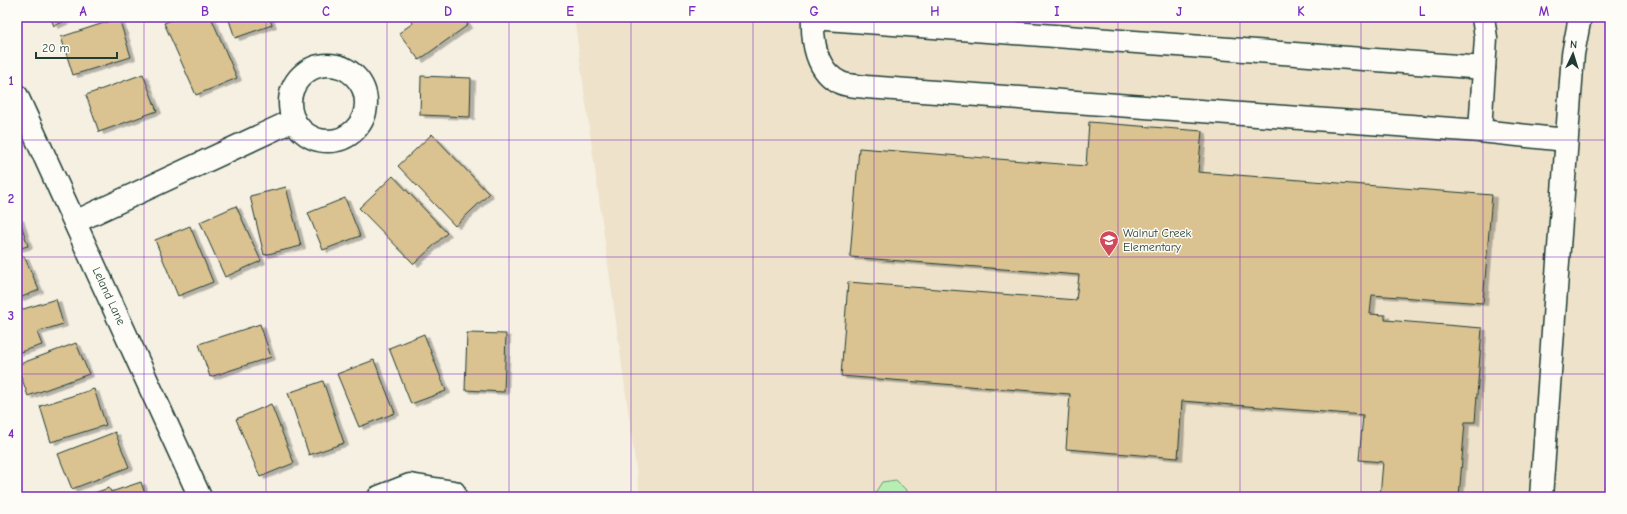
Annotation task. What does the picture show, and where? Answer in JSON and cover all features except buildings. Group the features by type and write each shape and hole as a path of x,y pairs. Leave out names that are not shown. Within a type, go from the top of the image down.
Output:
{"street":[{"path":"1480,131 1486,38 1483,17"},
{"path":"1541,497 1566,140 1573,54 1580,17"},
{"path":"1484,68 813,18 814,45 823,68 841,83 866,87 1480,131 1566,140"},
{"name":"Leland Lane","path":"17,96 200,497"},
{"path":"75,222 294,120"},
{"path":"379,497 410,484 454,492"}],"shaded area":[{"name":"Walnut Creek Elementary","path":"574,17 1610,17 1610,497 640,497"}],"green space":[{"path":"896,480 908,492 910,497 877,497 875,493 882,482"}],"place":[{"name":"Walnut Creek Elementary","path":"1109,257"}]}
